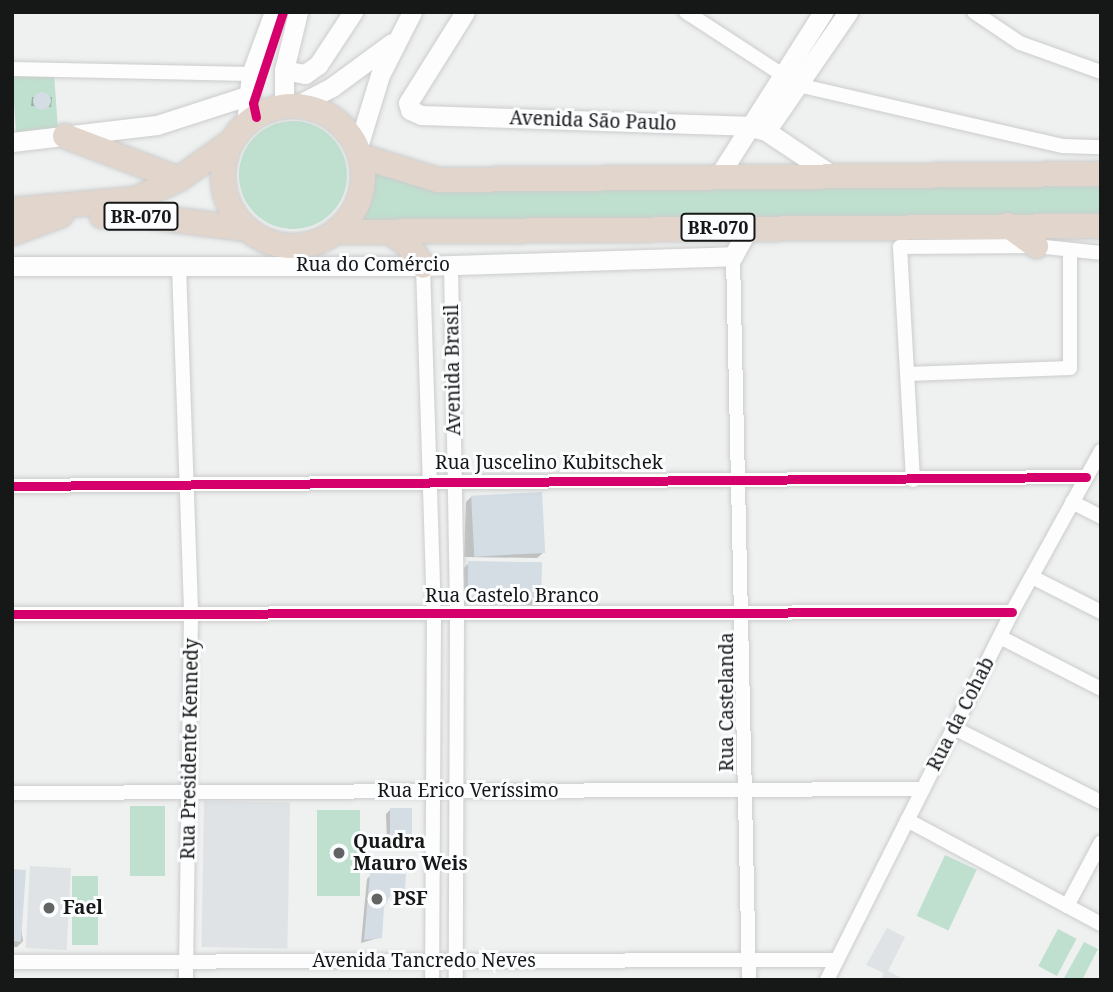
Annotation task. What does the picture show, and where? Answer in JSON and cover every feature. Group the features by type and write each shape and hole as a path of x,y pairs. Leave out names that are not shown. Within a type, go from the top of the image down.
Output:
{"highway":[{"name":"BR-070","path":"24,210 136,199 179,179 239,132 290,106"},
{"path":"290,106 334,119 359,151 438,180 1101,174"},
{"path":"239,132 223,164 223,188 232,211 247,229"},
{"path":"65,136 179,179"},
{"path":"335,232 360,197 359,151"},
{"name":"BR-070","path":"24,210 62,215 143,216 247,229 267,241 290,246 314,243 335,232 1101,226"},
{"path":"12,233 62,215"},
{"path":"1007,225 1036,246"},
{"path":"390,232 410,246 423,266"}],"street":[{"path":"239,132 250,95 251,74 274,12"},
{"path":"299,12 284,70 290,106 332,87 396,40"},
{"path":"284,70 305,74 318,65 352,12"},
{"path":"359,151 373,92 396,40 412,12"},
{"name":"Avenida São Paulo","path":"465,12 408,103 410,110 421,116 756,128"},
{"path":"686,12 790,80 1063,146 1101,147"},
{"path":"790,80 823,12"},
{"path":"718,177 790,80 848,12"},
{"path":"974,12 1020,43 1101,72"},
{"path":"12,69 251,74"},
{"path":"12,142 157,125 250,95"},
{"path":"756,128 835,177"},
{"path":"733,256 749,227"},
{"path":"913,480 900,247 1036,246 1070,252 1101,253"},
{"path":"908,373 1069,368 1070,252"},
{"name":"Rua do Comércio","path":"12,266 423,266 733,256"},
{"name":"Rua Castelanda","path":"733,256 744,613 749,980"},
{"name":"Avenida Brasil","path":"450,265 457,613 456,980"},
{"name":"Rua Presidente Kennedy","path":"179,266 191,614 192,792 186,980"},
{"name":"Avenida Brasil","path":"423,266 432,480 434,613 432,980"},
{"name":"Rua da Cohab","path":"827,980 1012,612 1101,452"},
{"name":"Rua Juscelino Kubitschek","path":"12,486 432,480 740,481 1086,477"},
{"path":"1072,502 1101,517"},
{"path":"1032,577 1101,612"},
{"name":"Rua Castelo Branco","path":"12,614 1012,612"},
{"path":"1000,637 1101,689"},
{"path":"954,728 1101,802"},
{"name":"Rua Erico Veríssimo","path":"12,793 923,789"},
{"path":"907,820 1101,924"},
{"path":"1067,906 1101,842"},
{"name":"Avenida Tancredo Neves","path":"12,962 185,959 432,962 836,960"}],"shaded area":[{"path":"204,801 290,803 287,948 201,947"},
{"name":"Fael","path":"30,866 71,868 67,950 26,948"},
{"path":"887,928 905,937 888,971 905,980 881,980 884,973 866,965"}],"green space":[{"path":"54,73 58,133 16,136 12,76"},
{"path":"293,121 314,125 331,137 343,154 347,175 343,196 331,213 314,225 293,229 272,225 255,213 243,196 239,175 243,154 255,137 272,125"},
{"path":"372,163 391,176 1101,183 1101,217 353,228 367,201"},
{"path":"130,806 165,806 165,876 130,876"},
{"name":"Quadra Mauro Weis","path":"317,810 360,810 360,896 317,896"},
{"path":"945,855 977,870 948,931 917,916"},
{"path":"72,876 98,876 98,945 72,945"},
{"path":"1058,929 1077,939 1057,976 1038,966"},
{"path":"1084,942 1098,949 1082,980 1063,980"}],"building":[{"path":"42,92 50,97 51,101 46,109 42,110 34,105 33,101 38,93"},
{"path":"542,492 545,553 474,557 471,496"},
{"path":"468,561 542,562 541,599 467,598"},
{"path":"390,808 412,808 412,840 390,840"},
{"path":"12,869 26,870 21,942 12,941"},
{"name":"PSF","path":"370,873 406,874 405,889 393,891 384,907 382,938 364,940"}],"cycle path":[{"path":"256,117 253,103 283,12"},
{"path":"12,486 1086,477"},
{"path":"12,614 1012,612"}],"place":[{"name":"Quadra Mauro Weis","path":"339,853"},
{"name":"PSF","path":"377,899"},
{"name":"Fael","path":"49,908"}]}
